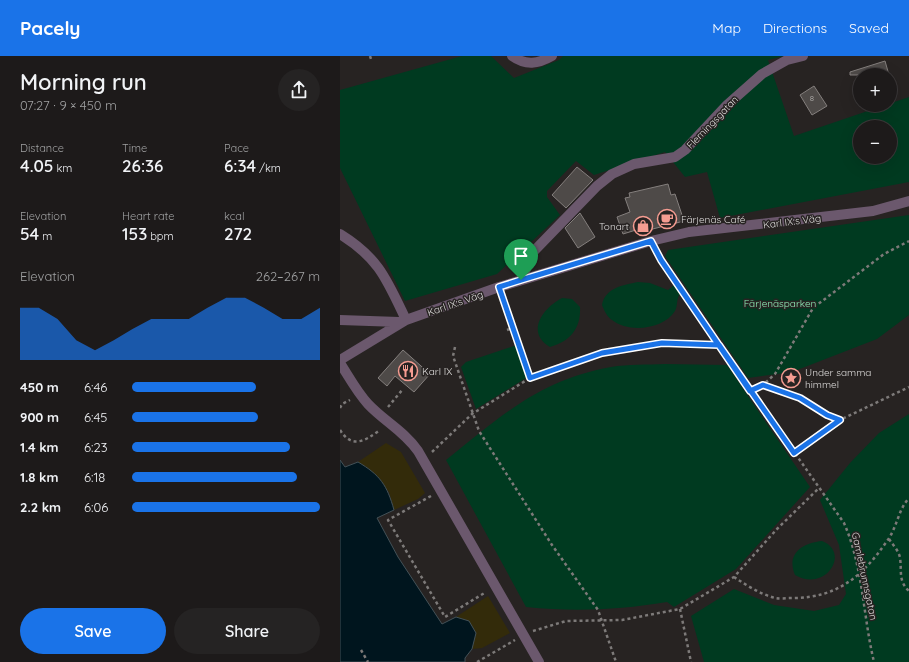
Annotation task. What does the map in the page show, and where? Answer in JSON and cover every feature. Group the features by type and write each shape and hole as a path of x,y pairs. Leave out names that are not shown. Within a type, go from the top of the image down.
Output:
{"street":[{"path":"512,56 524,63 530,64 544,61 552,56"},
{"name":"Flemingsgatan","path":"521,280 534,251 597,186 612,174 634,164 675,157 685,150 728,105 762,74 787,60 803,56"},
{"name":"Karl IX:s Väg","path":"340,360 403,321 499,287 651,241 689,232 873,211 909,202"},
{"path":"340,234 367,253 374,262 389,283 403,321"},
{"name":"Karl IX:s Väg","path":"340,320 403,321"},
{"path":"340,363 360,395 370,406 410,440 540,662"}],"path":[{"name":"Gamlebrunnsgatan","path":"651,241 661,260 750,391 835,508 849,535 874,662"},
{"path":"750,391 763,385 775,374 814,308 884,254 909,241"},
{"path":"499,287 530,378"},
{"path":"508,330 513,328"},
{"path":"423,460 472,414 530,378 610,352 662,343 719,345"},
{"path":"456,347 453,356 479,431 552,545 598,610 616,662"},
{"path":"763,385 800,398 827,415 840,420"},
{"path":"794,453 840,420 909,386"},
{"path":"390,405 403,389"},
{"path":"340,430 345,437 357,442 368,439 381,430 388,420"},
{"path":"477,662 524,635 553,624 584,620 602,621 643,617 680,609 734,577 777,529 819,488"},
{"path":"440,491 388,520 445,617 496,587"},
{"path":"734,577 747,586 775,598 806,598 823,595 840,588 858,576 889,539 904,504 909,498"},
{"path":"889,539 900,558 900,574 905,587 909,591"},
{"path":"680,609 691,662"},
{"path":"361,650 368,662"}],"green space":[{"path":"462,56 491,56 514,78 559,60 563,56 784,56 768,60 794,136 865,112 897,112 897,101 909,97 909,182 720,218 707,172 685,177 665,152 594,175 576,161 547,191 547,197 560,215 497,274 405,301 340,168 340,90"},
{"name":"Färjenäsparken","path":"909,215 909,315 877,339 792,372 748,378 665,256 668,250"},
{"path":"638,282 650,283 668,290 674,285 680,294 676,309 670,317 654,326 636,328 619,324 609,317 602,305 607,295 616,288 626,284"},
{"path":"562,298 572,299 580,307 579,321 573,333 569,337 564,341 550,347 543,341 539,334 538,328 543,314 555,302"},
{"path":"517,345 526,378 476,409 461,367 466,362"},
{"path":"665,364 727,365 810,487 736,569 674,607 667,602 631,607 579,610 526,607 446,460 484,429 522,402 562,381 585,373 611,367"},
{"path":"909,414 909,662 704,662 691,616 734,589 774,605 814,611 839,605 846,594 839,545 820,500 850,463 879,433"},
{"path":"822,541 830,546 834,553 834,561 831,569 825,575 816,579 806,579 795,575 793,568 794,556 802,547"}],"sand":[{"path":"386,443 401,452 425,493 418,499 394,510 389,492 364,466 358,462"},
{"path":"488,596 510,633 482,648 472,649 476,633 469,621 456,617"}],"water":[{"path":"340,460 345,467 358,462 372,471 382,482 389,494 394,510 377,518 398,557 442,624 456,617 469,621 476,633 472,649 465,658 465,662 340,662"}],"building":[{"path":"885,61 887,68 863,68"},
{"path":"853,71 853,75 850,75 850,72"},
{"path":"814,86 827,106 812,115 800,95"},
{"path":"577,167 593,180 566,208 552,195"},
{"path":"668,184 671,195 675,194 684,221 637,233 636,230 623,234 617,217 630,212 625,198 630,197 629,193"},
{"path":"580,213 595,237 578,248 565,228"},
{"name":"Karl IX","path":"403,350 430,374 414,392 395,376 387,386 378,378"}],"place":[{"name":"Färjenäs Café","path":"667,219"},
{"name":"Tonart","path":"643,226"},
{"name":"Karl IX","path":"408,371"},
{"name":"Under samma himmel","path":"791,378"}],"route":[{"path":"521,280 499,287 530,378 602,353 662,343 719,345 750,391 794,453 840,420 827,415 800,398 763,385 750,391 719,345 661,260 651,241 521,280"}]}
